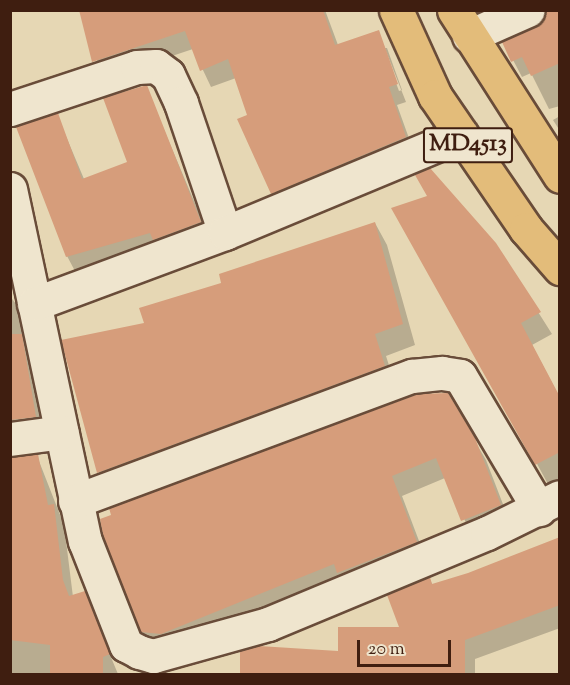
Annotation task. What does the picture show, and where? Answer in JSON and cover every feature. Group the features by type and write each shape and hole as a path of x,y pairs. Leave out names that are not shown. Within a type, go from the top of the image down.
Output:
{"main road":[{"name":"MD4513","path":"396,10 435,96 461,135 560,268"},
{"name":"MD4513","path":"461,23 560,176"}],"street":[{"path":"461,23 528,10"},
{"path":"10,109 137,67 156,66 168,75 181,103 225,233"},
{"path":"34,304 225,233 461,135"},
{"path":"10,189 75,501 126,645 153,656 268,624 549,503 460,376 442,373 411,376 75,501"},
{"path":"10,439 62,432"}],"building":[{"path":"79,10 323,10 335,45 379,30 398,84 389,87 406,137 271,194 237,119 247,115 228,59 200,71 185,31 92,62"},
{"path":"546,10 560,10 560,63 531,76 522,57 511,62 502,42 536,27"},
{"path":"147,85 201,222 153,240 150,233 66,257 16,127 58,113 82,179 127,162 103,98"},
{"path":"430,168 496,243 541,312 521,323 560,397 560,452 535,465 391,208 427,196 415,175"},
{"path":"375,222 403,324 375,334 385,366 97,473 61,340 144,323 139,308 221,283 219,274"},
{"path":"10,334 22,334 36,417 10,420"},
{"path":"448,393 475,438 501,505 461,521 436,458 392,476 417,542 337,573 334,564 161,634 141,632 103,536 100,519 111,515 109,508 418,394"},
{"path":"38,454 48,505 54,504 63,580 69,596 85,591 110,654 103,657 103,675 50,675 50,645 10,640 10,457"},
{"path":"560,537 560,605 465,640 465,675 240,675 240,651 259,646 338,651 338,627 399,627 387,595 430,577 432,584 468,573"}]}
